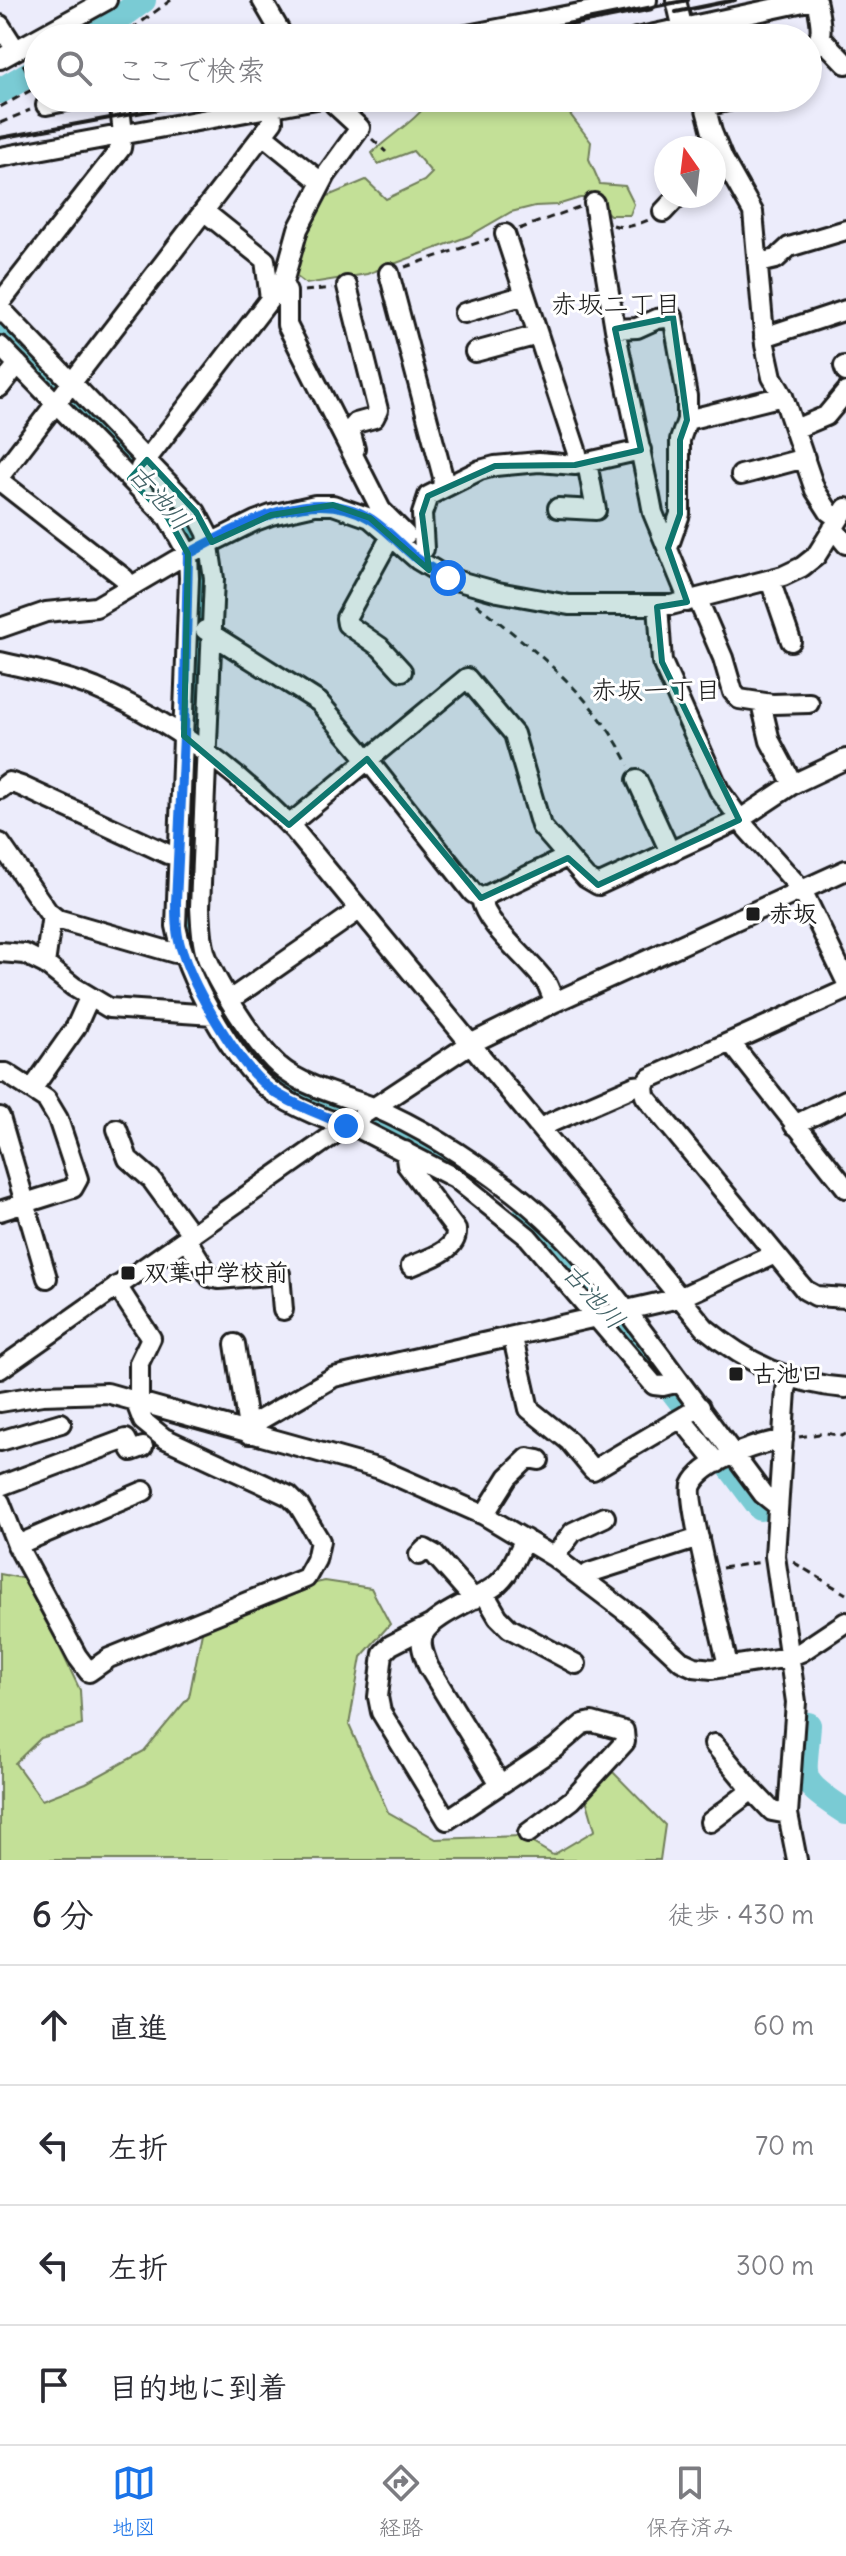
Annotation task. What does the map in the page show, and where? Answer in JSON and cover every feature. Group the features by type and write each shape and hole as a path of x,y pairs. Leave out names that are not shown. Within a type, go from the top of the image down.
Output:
{"street":[{"path":"63,24 107,0"},
{"path":"262,0 276,24"},
{"path":"524,24 647,0"},
{"path":"676,0 682,24"},
{"path":"722,24 814,0 820,24"},
{"path":"0,25 11,55"},
{"path":"822,39 846,64"},
{"path":"121,112 121,148 0,305 64,393 139,469 196,512 207,751 176,926 182,952 213,1015 249,1069 271,1090 297,1105 360,1129 455,1178 528,1237 613,1315 673,1384 690,1414 725,1458 778,1506"},
{"path":"0,157 249,112"},
{"path":"130,586 0,478 263,135 273,121 272,112"},
{"path":"343,112 360,128 326,175 298,229 283,283 287,292 287,325 381,510 448,578 552,603 658,605 692,601 770,580 802,567 816,556 839,518"},
{"path":"707,112 712,132 753,212 764,337 772,377 783,396 815,490 829,512 839,518 846,544"},
{"path":"263,135 316,178"},
{"path":"726,180 734,179"},
{"path":"663,212 667,208"},
{"path":"139,469 270,299 265,260 205,212"},
{"path":"596,213 615,329 653,513 668,548 723,658 733,692 739,699 761,703 809,703"},
{"path":"759,263 776,259 789,247 846,230"},
{"path":"505,234 596,510 558,508"},
{"path":"389,273 443,477 442,489"},
{"path":"347,286 378,410 374,418 356,423 350,430 359,467"},
{"path":"464,313 525,295"},
{"path":"764,337 846,310"},
{"path":"615,329 637,328 657,319 673,317 687,396 687,420 680,440 680,514 668,548"},
{"path":"475,352 538,335"},
{"path":"0,346 18,364 64,393 139,469 168,518 199,548 214,579 200,629 184,736 188,867 206,955 258,1041 280,1067 330,1094 373,1107 418,1129 515,1193 569,1243 654,1385 673,1384"},
{"path":"0,387 18,364"},
{"path":"795,429 826,416 846,392"},
{"path":"687,420 783,396"},
{"path":"421,554 423,505 428,496 480,470 539,462 581,464 641,450"},
{"path":"741,475 805,458"},
{"path":"0,628 46,612 96,607 199,548 271,515 315,505 333,505 370,518 391,536 421,554"},
{"path":"391,536 346,618 347,624 380,647 402,671"},
{"path":"770,580 791,641"},
{"path":"658,605 662,662 719,790 739,820 802,890 846,981"},
{"path":"200,629 319,702 473,893 481,898 497,926 547,984 555,1002"},
{"path":"0,662 42,671 94,688 184,736 258,794 289,825 705,1328 730,1349 759,1365 790,1378 846,1388"},
{"path":"289,825 467,678 510,726 537,818 586,878 598,885 739,820 793,784 846,759"},
{"path":"761,703 770,741 793,784"},
{"path":"637,780 670,852"},
{"path":"0,789 9,782 21,786 168,854 188,867"},
{"path":"0,843 57,919 175,953 182,952"},
{"path":"481,898 567,857"},
{"path":"0,1369 373,1107 470,1044 555,1002 846,870"},
{"path":"231,999 359,910"},
{"path":"45,964 52,915"},
{"path":"0,952 25,954 45,964 89,998 109,1008 213,1015"},
{"path":"541,1129 635,1086 644,1085 650,1078 846,990"},
{"path":"35,1085 76,1027 89,998"},
{"path":"731,1043 846,1188"},
{"path":"0,1073 6,1073 46,1099 58,1119 78,1179 73,1188 0,1211"},
{"path":"644,1085 645,1096 805,1290 816,1296 846,1298"},
{"path":"794,1125 846,1100"},
{"path":"0,1117 47,1278"},
{"path":"117,1129 128,1159 151,1179 189,1236 210,1277 280,1274 283,1310"},
{"path":"405,1151 407,1165 456,1230 457,1239 452,1246 411,1266"},
{"path":"249,1434 260,1420 334,1377 679,1298 775,1254"},
{"path":"0,1502 17,1545 77,1656 89,1672 109,1658 306,1578 316,1560 320,1541 299,1506 289,1496 164,1438 143,1421 136,1403 139,1396 139,1363 151,1338 117,1286"},
{"path":"513,1338 529,1409 569,1441 593,1470 690,1414"},
{"path":"235,1344 249,1434"},
{"path":"790,1378 786,1390 775,1556 796,1702 788,1814 797,1860"},
{"path":"0,1402 42,1395 91,1391 107,1393 380,1469 484,1515 554,1557 637,1620 681,1661 694,1667 712,1669 789,1657 846,1622"},
{"path":"0,1441 61,1423"},
{"path":"0,1486 126,1439 132,1451 143,1447"},
{"path":"728,1666 690,1493 692,1484 725,1458 783,1440"},
{"path":"484,1515 508,1477 528,1458 539,1460"},
{"path":"17,1545 144,1491"},
{"path":"554,1557 573,1532 605,1517"},
{"path":"585,1579 589,1573 699,1538"},
{"path":"525,1539 507,1574 497,1585 391,1645 383,1653 378,1697 381,1712 447,1820 555,1748 583,1724 592,1722 624,1731 625,1742 572,1800 528,1833"},
{"path":"419,1555 425,1549 434,1554 509,1628 576,1664"},
{"path":"432,1624 423,1635 422,1647 428,1666 500,1784"},
{"path":"714,1744 772,1811 788,1814"},
{"path":"710,1822 752,1790"}],"path":[{"path":"139,24 171,0"},
{"path":"11,55 24,72"},
{"path":"0,107 24,97"},
{"path":"0,123 24,103"},
{"path":"389,273 505,234 596,213 619,228 633,227 663,212"},
{"path":"287,292 347,286"},
{"path":"466,584 465,591 471,599 549,662 580,692 616,741 637,780"},
{"path":"783,1440 826,1433 846,1434"}],"highlighted area":[{"path":"673,317 687,420 680,440 680,514 668,548 687,602 657,607 662,662 739,820 598,885 568,858 481,898 367,759 289,825 184,736 188,554 168,518 130,479 147,460 196,512 212,542 271,515 333,505 370,518 429,570 422,514 428,496 495,466 575,465 641,450 615,329"}],"green space":[{"path":"419,112 568,112 591,142 589,159 600,184 625,186 634,204 630,215 610,215 591,198 535,206 511,212 469,236 367,274 306,284 293,274 310,222 323,198 366,180 386,199 424,181 432,173 413,151 378,164 372,153"},
{"path":"0,1574 27,1579 80,1690 82,1725 41,1738 15,1763 42,1800 86,1783 144,1751 189,1697 203,1627 219,1604 325,1581 371,1588 390,1624 361,1657 349,1725 388,1812 436,1839 521,1836 553,1855 595,1830 585,1795 613,1772 665,1825 660,1860 0,1860"}],"waterway":[{"path":"111,24 143,0"},
{"path":"0,91 24,77"},
{"name":"古池川","path":"0,328 189,523 201,552 203,570 196,716"},
{"name":"古池川","path":"195,765 188,924 195,956 215,1002 251,1055 299,1093 341,1108"},
{"name":"古池川","path":"385,1127 449,1170"},
{"name":"古池川","path":"520,1221 555,1253 618,1322 761,1508"},
{"name":"古池川","path":"808,1725 806,1778 818,1792 846,1812"}],"railway":[{"path":"567,24 688,0"},
{"path":"676,12 735,0"},
{"path":"0,138 143,112"}],"place":[{"name":"赤坂","path":"753,914"},
{"name":"双葉中学校前","path":"128,1273"},
{"name":"古池口","path":"736,1374"}],"district":[{"name":"赤坂二丁目","path":"616,304"},
{"name":"赤坂一丁目","path":"656,690"}],"route":[{"path":"346,1126 271,1090 249,1069 213,1015 182,952 176,926 176,902 188,554 271,515 315,505 333,505 370,518 418,560 448,578"}]}
